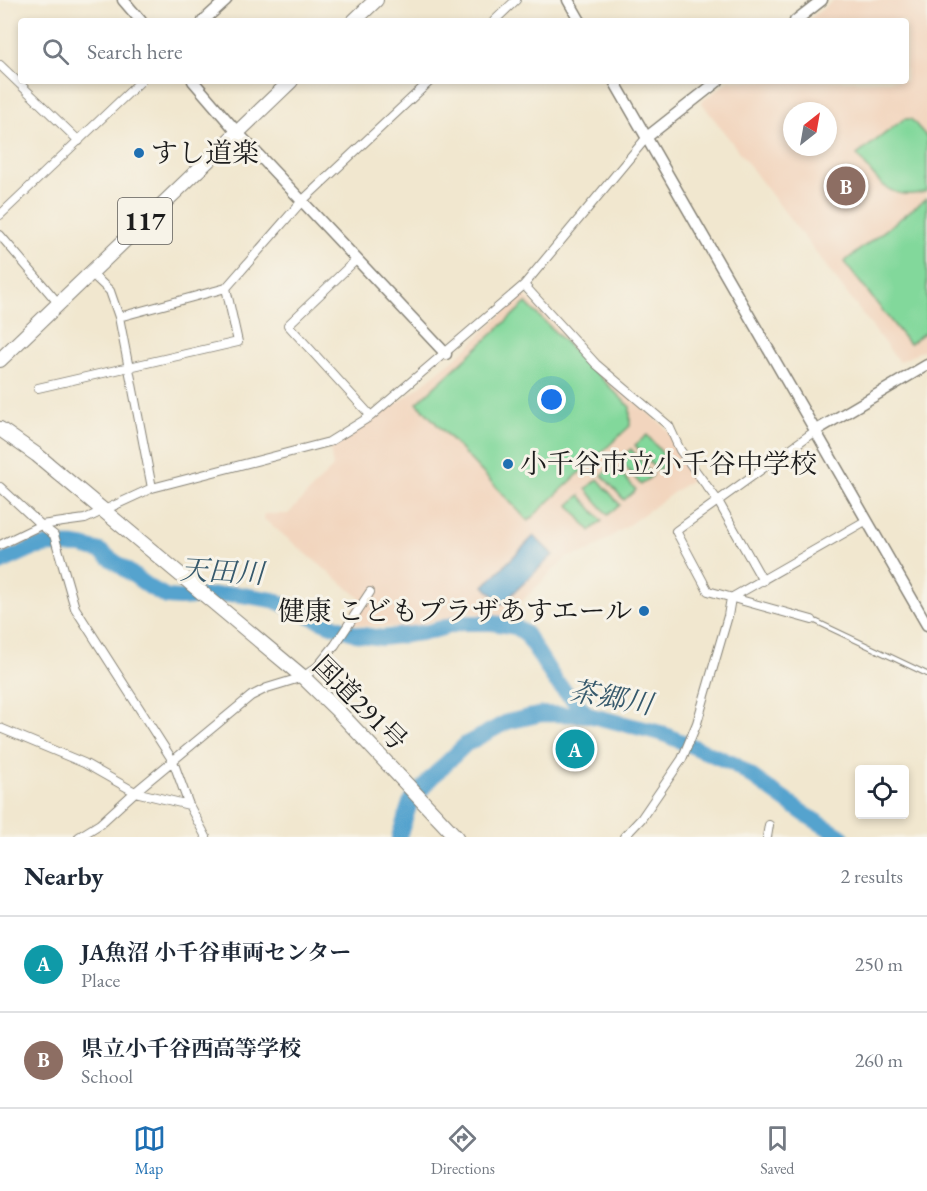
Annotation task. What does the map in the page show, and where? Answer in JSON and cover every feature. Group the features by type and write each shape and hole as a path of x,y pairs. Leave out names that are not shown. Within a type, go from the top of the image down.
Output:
{"highway":[{"path":"357,18 376,0"},
{"name":"117","path":"0,360 288,84"},
{"name":"国道291号","path":"0,429 37,455 303,677 456,837"}],"street":[{"path":"123,0 138,18"},
{"path":"206,18 225,0"},
{"path":"497,18 516,0"},
{"path":"568,0 578,18"},
{"path":"799,18 822,0"},
{"path":"0,65 18,82"},
{"path":"20,84 79,141"},
{"path":"0,215 138,84"},
{"path":"196,84 237,132 446,354"},
{"path":"119,317 226,288 302,201 427,84"},
{"path":"616,84 927,625"},
{"path":"0,545 40,525 85,519 152,488 329,442 371,416 524,285 646,137 714,84"},
{"path":"0,235 59,304"},
{"path":"357,259 288,325 371,416"},
{"path":"91,273 110,291 119,317 152,488"},
{"path":"524,285 596,364 669,426 680,450 718,501 763,581"},
{"path":"38,388 238,342 226,288"},
{"path":"812,620 708,591 676,531 815,431 927,365"},
{"path":"0,487 40,525 54,535 75,608 173,761 189,805 206,837"},
{"path":"624,837 641,819 682,759 697,723 732,598 867,520"},
{"path":"79,837 100,824 251,696 267,688 303,677 318,666 335,645 370,592"},
{"path":"0,728 84,763 135,792 189,805"},
{"path":"767,837 769,825"}],"lane":[{"path":"812,620 927,674"}],"shaded area":[{"path":"834,0 919,0 927,9 927,348 899,362 701,102 725,84 909,84 909,18 811,18"},
{"name":"小千谷市立小千谷中学校","path":"523,294 602,374 664,426 673,439 681,460 695,477 590,551 566,558 509,614 502,616 469,613 404,628 365,626 345,621 360,598 264,519 265,514 288,514 333,467 330,447 406,397 462,353"}],"green space":[{"path":"904,119 911,119 927,137 927,191 914,194 894,192 886,187 857,155"},
{"path":"927,198 927,331 909,344 844,262"},
{"path":"526,303 630,407 630,426 528,521 417,403"},
{"path":"647,435 669,461 657,471 635,445"},
{"path":"631,449 653,475 641,485 619,459"},
{"path":"614,465 636,490 624,500 602,475"},
{"path":"598,479 620,505 608,515 586,489"},
{"path":"580,495 602,521 590,531 569,505"}],"water":[{"path":"534,536 553,555 502,604 484,586"}],"waterway":[{"name":"天田川","path":"0,563 33,548 50,545 82,546 100,551 167,597 236,594 273,600 356,634 382,638 428,632 460,623 493,623 516,627 526,634 556,682 588,715"},
{"name":"茶郷川","path":"399,837 410,803 431,778 466,744 507,722 542,714 588,715 661,733 734,764 806,815 842,837"}],"place":[{"name":"すし道楽","path":"139,153"},
{"name":"県立小千谷西高等学校","path":"846,186"},
{"name":"小千谷市立小千谷中学校","path":"508,464"},
{"name":"健康 こどもプラザあすエール","path":"644,611"},
{"name":"JA魚沼 小千谷車両センター","path":"575,749"}]}
